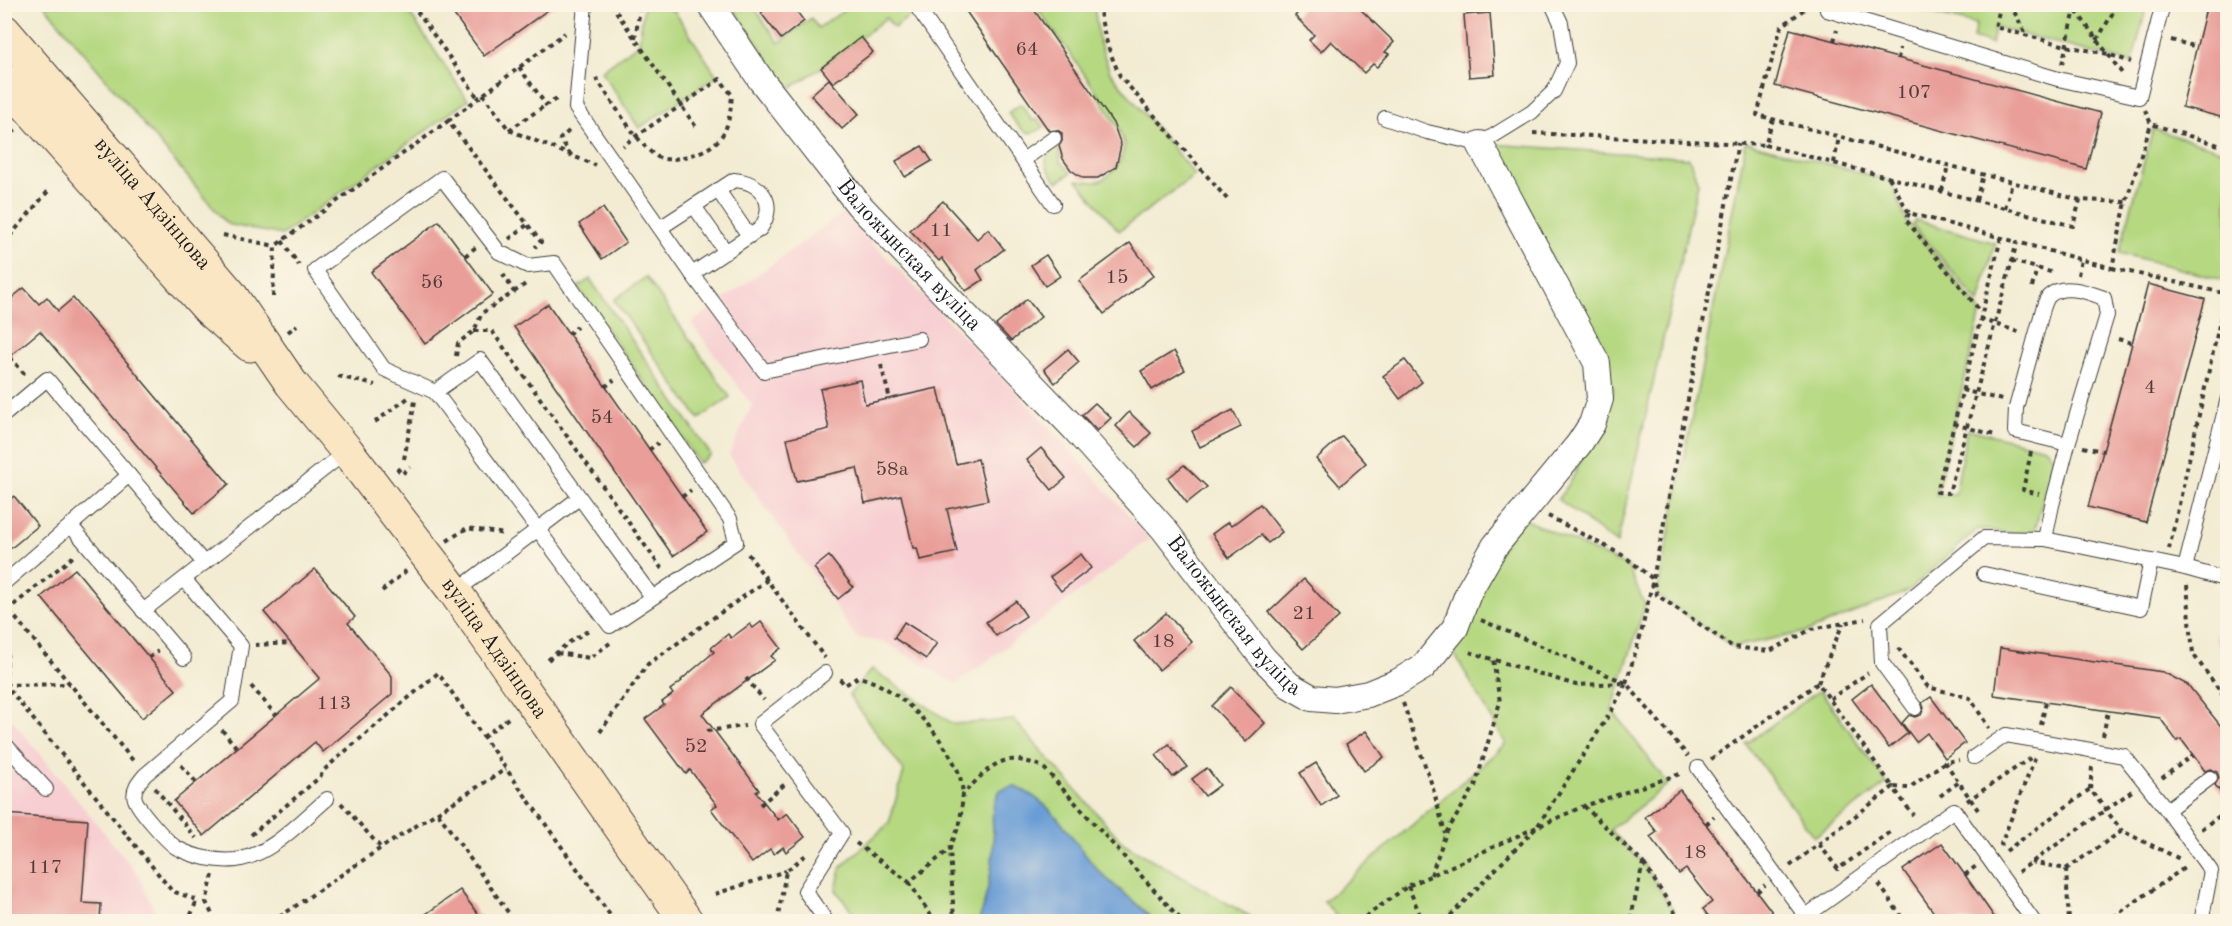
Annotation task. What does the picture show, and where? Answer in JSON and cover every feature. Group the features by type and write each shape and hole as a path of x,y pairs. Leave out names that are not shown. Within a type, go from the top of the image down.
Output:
{"main road":[{"name":"вуліца Адзінцова","path":"4,31 230,294 291,383 347,451 455,592 687,921"},
{"name":"вуліца Адзінцова","path":"4,80 208,308 291,383"}],"street":[{"name":"Валожынская вуліца","path":"710,4 761,80 859,205 1075,429 1163,528 1263,658 1288,685 1312,698 1335,699 1368,694 1423,667 1455,628 1469,591 1495,546 1579,444 1592,424 1600,399 1597,363 1480,144"}],"lane":[{"path":"585,4 576,108 692,274 764,371 919,339"},
{"path":"915,4 1053,204"},
{"path":"1385,118 1427,132 1480,144 1532,112 1554,91 1567,63 1561,23 1552,4"},
{"path":"1828,6 2058,79 2139,97 2163,4"},
{"path":"1023,160 1054,138"},
{"path":"442,178 499,252 528,266 554,263 730,519 736,542 610,626 435,392 384,369 315,270 442,178"},
{"path":"660,228 734,180 745,181 755,186 763,194 767,203 767,218 760,229 692,274"},
{"path":"718,190 749,236"},
{"path":"694,206 726,252"},
{"path":"2046,538 2068,444 2107,315 2104,298 2083,290 2058,291 2049,297 2043,309 2016,408 2015,431 2068,444"},
{"path":"435,392 480,360 652,597"},
{"path":"4,415 47,379 204,563"},
{"path":"2185,568 2228,398"},
{"path":"143,611 347,451"},
{"path":"4,583 129,475"},
{"path":"455,592 579,498"},
{"path":"71,526 184,658"},
{"path":"1915,708 1882,663 1880,624 1984,538 2046,538 2185,568 2228,580"},
{"path":"1984,574 2141,608 2151,561"},
{"path":"184,579 241,646 232,701 145,775 136,786 134,798 141,809 175,847 217,860 237,860 271,846 327,798"},
{"path":"827,921 805,891 842,833 760,724 830,670"},
{"path":"1974,757 2006,735 2100,758 2124,756 2143,787 2167,810 2211,871 2201,921"},
{"path":"4,743 46,789"},
{"path":"1698,768 1808,919 1954,810 2034,921"},
{"path":"2167,810 2210,778"}],"path":[{"path":"412,4 478,98"},
{"path":"611,4 696,127"},
{"path":"635,39 641,4"},
{"path":"1099,4 1102,32 1120,76 1227,199"},
{"path":"1811,4 1781,27 1757,115 2080,200 2126,201"},
{"path":"2001,4 1995,27 2066,46 2108,54"},
{"path":"2010,4 2027,36"},
{"path":"2058,79 2075,10 2083,4"},
{"path":"2097,40 2118,4"},
{"path":"448,121 570,29"},
{"path":"2155,36 2197,47"},
{"path":"519,67 546,105"},
{"path":"591,71 636,136 659,158 677,159 713,147 725,134 730,122 732,95 720,79 636,136 623,146 617,138"},
{"path":"509,130 561,96"},
{"path":"1766,145 1773,119"},
{"path":"572,156 560,139 576,124"},
{"path":"1538,132 1766,145 2073,226 2080,200"},
{"path":"1834,163 1839,136"},
{"path":"1444,921 1537,827 1612,710 1626,683 1641,634 1653,579 1738,144"},
{"path":"1942,191 1948,165"},
{"path":"1976,200 1983,175"},
{"path":"1889,177 1909,213 2017,242"},
{"path":"2005,208 2012,183"},
{"path":"4,243 50,189"},
{"path":"1909,213 1906,220 1981,312"},
{"path":"223,235 275,246"},
{"path":"1949,493 1937,492 2001,238"},
{"path":"465,256 482,243"},
{"path":"2077,279 2081,260"},
{"path":"2012,261 2057,274"},
{"path":"2112,268 2227,294 2168,551 2185,568 2193,654 2228,702"},
{"path":"501,272 514,292"},
{"path":"455,364 458,343 474,332 483,313 531,279"},
{"path":"1980,320 2021,332"},
{"path":"287,333 297,325"},
{"path":"474,332 492,331 665,574"},
{"path":"877,349 890,399"},
{"path":"10,357 36,388"},
{"path":"338,376 382,386"},
{"path":"1962,390 2004,400"},
{"path":"375,422 410,397"},
{"path":"404,459 416,399 425,404"},
{"path":"1954,424 1995,435"},
{"path":"402,474 410,467"},
{"path":"1529,506 1624,556 1653,579 1657,595 1733,647 1770,651 1812,629 1863,618 1880,624 1928,687 1970,698 1998,741"},
{"path":"460,532 467,528 510,534 502,540"},
{"path":"88,544 9,609 5,685 172,891 206,902"},
{"path":"600,732 648,664 767,580 830,670 845,685 858,677 871,680 894,693 932,729 960,773 963,794 960,823 950,848 954,921"},
{"path":"4,604 200,841"},
{"path":"1461,611 1626,683 1698,768"},
{"path":"1358,921 1408,886 1537,827 1584,806 1698,768 1818,683 1844,622"},
{"path":"548,660 589,630"},
{"path":"241,646 291,644"},
{"path":"1423,667 1467,651 1576,685 1626,683"},
{"path":"1431,876 1446,833 1475,786 1500,702 1493,659"},
{"path":"1830,699 1882,663"},
{"path":"237,670 276,715"},
{"path":"248,838 438,673 615,921"},
{"path":"746,678 774,713"},
{"path":"1398,681 1446,833"},
{"path":"1818,683 1913,815"},
{"path":"5,685 70,684"},
{"path":"483,737 532,700"},
{"path":"2037,741 2046,702"},
{"path":"2109,711 2100,758 2092,763 2090,789 2122,831 2189,864"},
{"path":"707,731 760,724"},
{"path":"1954,810 2036,754 2001,844"},
{"path":"2004,881 2106,810 2193,755"},
{"path":"1777,876 1893,787 1909,788 1945,762 1974,757"},
{"path":"963,794 989,769 1003,760 1024,759 1044,767 1183,921"},
{"path":"1945,762 1983,817"},
{"path":"272,921 381,848 506,769"},
{"path":"760,805 797,774"},
{"path":"1932,802 1959,782"},
{"path":"2128,784 2143,787"},
{"path":"1995,835 2006,851 2090,789"},
{"path":"1584,806 1643,863 1681,921"},
{"path":"1904,822 1922,809"},
{"path":"2188,839 2228,810"},
{"path":"350,813 381,848"},
{"path":"438,813 515,921"},
{"path":"1819,844 1838,869 1894,829"},
{"path":"2031,862 2066,869 2122,831"},
{"path":"842,833 909,882 935,921"},
{"path":"909,882 950,848"},
{"path":"715,894 786,871 809,852"},
{"path":"2182,855 2189,864"},
{"path":"1630,921 1643,863"},
{"path":"2106,921 2189,864"},
{"path":"2066,869 2069,921"},
{"path":"777,921 786,871"},
{"path":"1870,871 1905,921"},
{"path":"2019,871 2025,879"},
{"path":"213,873 206,902 216,921"},
{"path":"1408,886 1423,921"},
{"path":"188,921 197,900"},
{"path":"505,921 511,916"}],"shaded area":[{"path":"843,213 1006,380 1150,539 956,684 887,643 857,638 729,455 752,405 691,323"},
{"path":"2227,596 2228,657 2215,640"},
{"path":"4,710 137,873 159,921 5,921"}],"green space":[{"path":"660,4 675,12 717,76 639,128 601,71 639,43 644,5"},
{"path":"44,5 404,5 468,100 282,235 227,224"},
{"path":"731,5 752,5 779,43 811,18 818,28 852,5 904,5 912,14 894,28 886,18 821,68 792,87 784,82"},
{"path":"1035,5 1094,5 1099,41 1110,72 1195,175 1119,231 1077,180 1098,181 1114,170 1120,162 1123,151 1121,134 1100,97"},
{"path":"1898,5 2147,5 2132,63 1995,27 1992,44 1973,38 1976,24"},
{"path":"1021,104 1033,121 1037,119 1044,127 1032,133 1023,131 1008,113"},
{"path":"2153,129 2227,152 2227,281 2119,253"},
{"path":"1746,142 1891,181 1906,220 1981,312 1936,495 1955,495 1967,429 2045,448 2054,459 2033,536 1978,529 1908,591 1806,632 1733,647 1657,595"},
{"path":"1492,144 1689,158 1698,183 1617,544 1558,499 1571,481 1614,390 1591,336"},
{"path":"1054,146 1060,152 1060,161 1071,173 1057,182 1046,164 1047,156"},
{"path":"1916,220 1995,243 1979,303 1913,225"},
{"path":"646,277 730,397 699,419 614,300"},
{"path":"590,279 711,455 699,463 578,287"},
{"path":"1520,517 1628,567 1645,605 1612,710 1668,784 1610,830 1643,863 1681,921 1340,921 1324,901 1506,744 1446,639"},
{"path":"872,669 953,724 1014,720 1123,843 1258,921 859,921 836,890 841,867 889,823 904,771 849,695"},
{"path":"1820,690 1887,783 1814,837 1746,744"}],"water":[{"path":"1014,786 1029,794 1052,812 1099,871 1151,918 1148,921 979,921 991,868 992,819 996,798 1000,790"}],"building":[{"path":"446,4 556,4 484,56"},
{"path":"772,4 791,4 804,21 781,39 761,13"},
{"path":"961,4 1030,4 1113,123 1121,145 1116,167 1098,178 1083,178 1071,170 1063,159 1059,146 1062,133 1057,130 1049,131"},
{"path":"1305,4 1355,4 1394,42 1385,52 1389,54 1377,67 1373,64 1364,73 1331,41 1321,52 1309,40 1314,35 1295,16"},
{"path":"2207,4 2228,4 2228,119 2182,107"},
{"path":"1490,13 1495,75 1469,77 1464,15"},
{"path":"1790,29 2101,113 2086,169 1775,86"},
{"path":"861,37 873,52 833,83 821,68"},
{"path":"829,79 859,114 842,129 811,95"},
{"path":"922,146 932,161 905,177 896,161"},
{"path":"943,201 977,239 988,229 1004,249 977,270 983,280 966,291 942,258 939,261 910,230"},
{"path":"603,208 626,242 602,259 579,224"},
{"path":"439,221 493,294 425,344 371,272"},
{"path":"1130,243 1154,275 1104,314 1079,281"},
{"path":"1046,255 1060,276 1045,286 1031,265"},
{"path":"2148,284 2205,299 2146,522 2088,507"},
{"path":"24,288 39,304 47,297 58,311 73,298 229,484 194,513 40,331 4,361 4,304"},
{"path":"1027,299 1041,317 1011,341 996,325"},
{"path":"548,304 707,532 673,556 514,327"},
{"path":"1068,349 1079,362 1055,383 1044,369"},
{"path":"1174,351 1185,370 1152,390 1141,371"},
{"path":"1405,360 1422,382 1400,399 1383,376"},
{"path":"860,380 865,404 938,388 956,464 978,459 988,500 947,509 957,552 920,560 917,548 913,548 901,495 865,503 857,468 797,481 787,439 829,429 820,389"},
{"path":"1095,403 1111,418 1097,431 1082,415"},
{"path":"1233,410 1241,427 1200,447 1192,431"},
{"path":"1129,412 1151,433 1137,447 1116,426"},
{"path":"1342,436 1366,463 1340,486 1316,459"},
{"path":"1041,448 1066,478 1052,490 1027,460"},
{"path":"1184,465 1207,487 1187,503 1168,478"},
{"path":"14,496 38,526 4,554 4,504"},
{"path":"1260,504 1282,532 1268,543 1261,535 1229,558 1212,534 1228,522 1231,526"},
{"path":"1081,554 1091,568 1061,591 1050,577"},
{"path":"829,556 853,587 838,599 814,568"},
{"path":"75,569 176,690 142,718 41,597"},
{"path":"315,569 355,617 348,623 392,676 392,694 323,752 315,742 204,836 174,801 320,678 264,612"},
{"path":"1304,579 1339,617 1303,649 1269,612"},
{"path":"1016,601 1026,616 996,636 986,622"},
{"path":"1166,613 1192,642 1159,670 1134,641"},
{"path":"761,622 781,648 771,656 775,660 702,714 759,790 756,792 778,820 787,813 805,837 786,852 783,847 774,854 770,849 752,863 711,809 717,805 690,770 686,774 645,719 664,705 662,702 673,694 670,690 714,652 711,648 728,634 731,638 750,624 753,628"},
{"path":"904,622 937,643 926,659 894,638"},
{"path":"2000,648 2163,672 2188,685 2228,735 2228,802 2215,785 2219,778 2217,772 2210,769 2205,771 2181,739 2177,741 2160,718 1994,695"},
{"path":"1871,684 1908,733 1889,748 1852,699"},
{"path":"1231,687 1265,723 1246,742 1212,706"},
{"path":"1931,697 1965,743 1945,758 1927,733 1916,742 1902,723 1909,715 1915,717 1921,715 1924,708 1922,703"},
{"path":"1366,731 1384,757 1364,771 1346,744"},
{"path":"1169,744 1187,767 1173,777 1156,755"},
{"path":"1316,763 1337,795 1321,806 1300,773"},
{"path":"1207,768 1220,785 1205,796 1192,779"},
{"path":"1680,790 1779,921 1712,921 1703,909 1712,902 1686,869 1679,874 1650,837 1657,832 1645,817"},
{"path":"4,814 88,820 82,903 101,904 100,921 4,921"},
{"path":"1942,843 1997,921 1940,921 1903,870"},
{"path":"460,890 483,921 416,921"}]}
